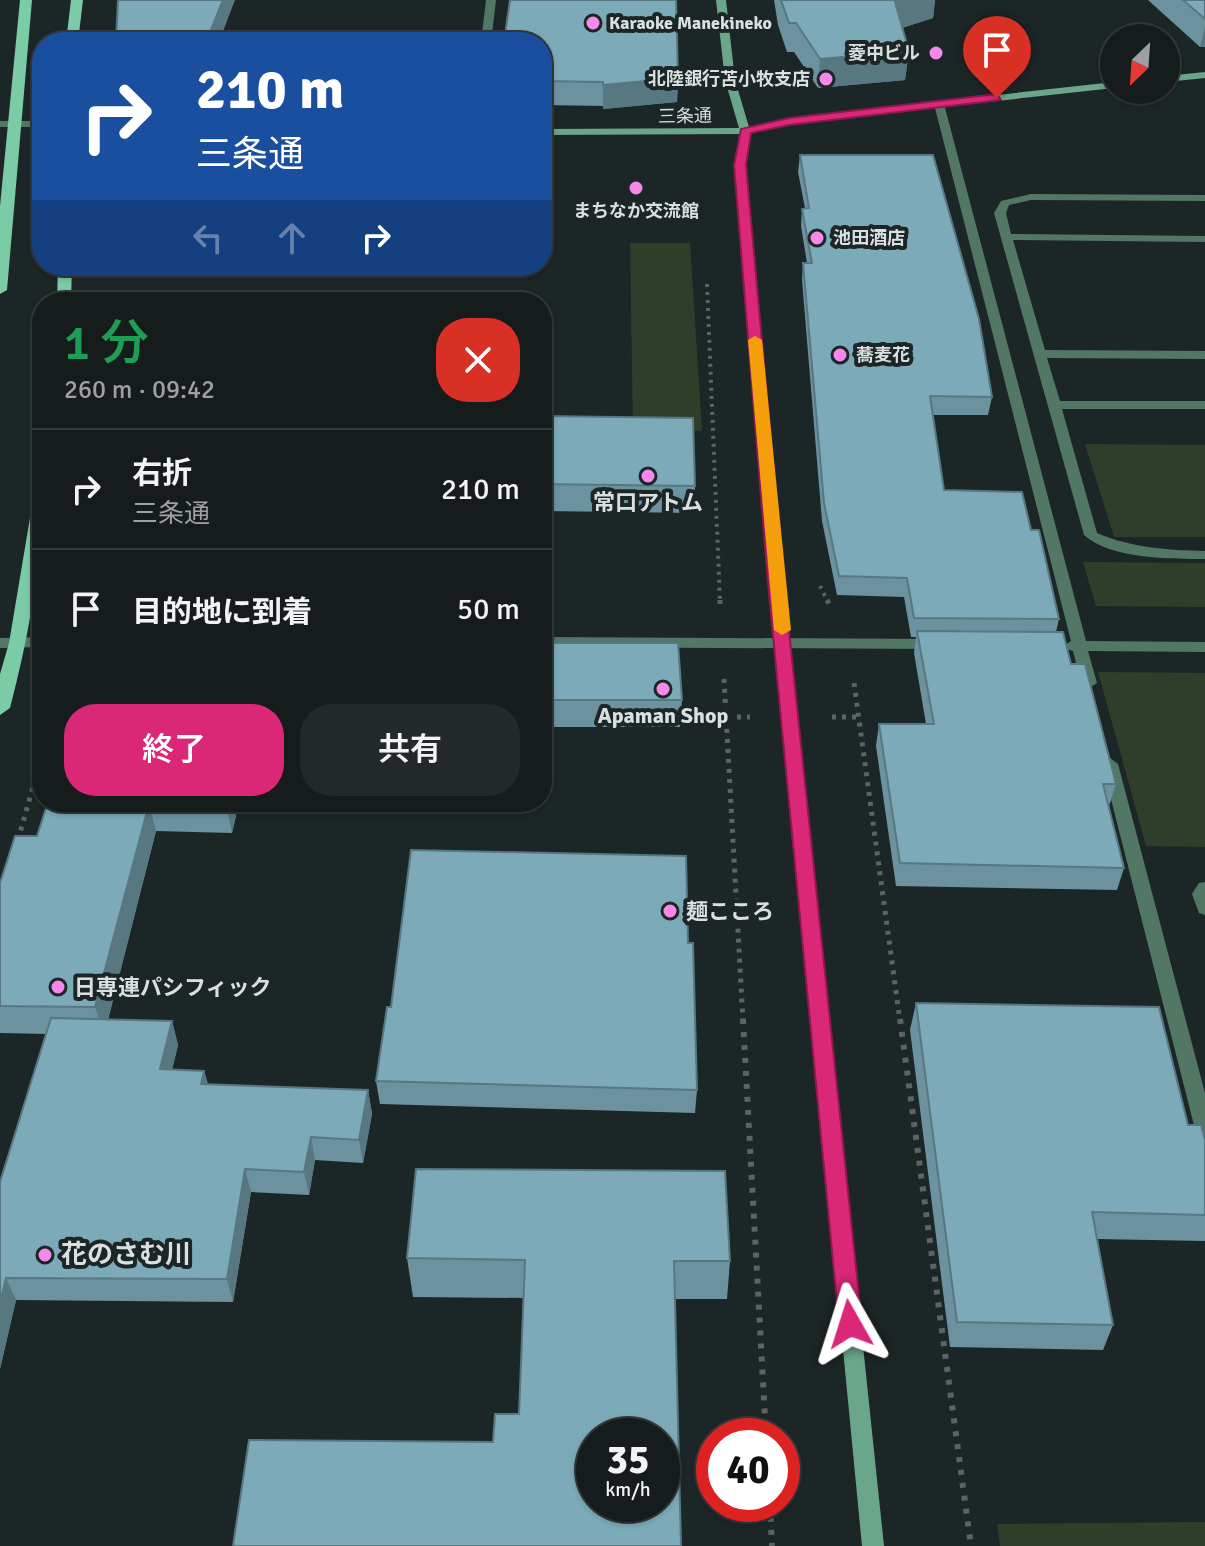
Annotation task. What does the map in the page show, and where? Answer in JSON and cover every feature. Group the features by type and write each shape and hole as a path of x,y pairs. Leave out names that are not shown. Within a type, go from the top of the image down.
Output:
{"main road":[{"path":"0,290 6,124 26,0"},
{"path":"73,32 77,0"},
{"path":"0,708 9,643 32,539"}],"street":[{"path":"487,32 491,0"},
{"path":"721,0 730,80 745,131 740,165 873,1546"},
{"path":"1180,78 1205,75"},
{"name":"三条通","path":"552,132 745,131 789,121 1100,87"},
{"path":"939,104 1095,706"},
{"path":"6,124 32,124"},
{"path":"1205,198 1031,197 1005,203 1000,213 1091,535 1116,548 1149,554 1205,555"},
{"path":"1008,237 1205,239"},
{"path":"1040,354 1205,355"},
{"path":"1054,405 1205,405"},
{"path":"9,643 32,642"},
{"path":"552,642 957,645"},
{"path":"1049,646 1205,647"},
{"path":"1107,752 1205,1129"},
{"path":"1205,888 1201,894 1205,908"}],"path":[{"path":"707,273 721,643 765,1418"},
{"path":"819,584 826,601 845,617 971,1546"},
{"path":"17,843 32,790"},
{"path":"771,1522 772,1546"}],"green space":[{"path":"630,243 690,243 702,431 633,430"},
{"path":"1085,444 1205,445 1205,537 1114,537"},
{"path":"1083,562 1205,563 1205,607 1096,606"},
{"path":"1098,672 1205,673 1205,847 1146,846"},
{"path":"1205,1522 1205,1546 1000,1546 997,1524"}],"building":[{"path":"118,0 223,0 210,32 116,32"},
{"name":"Karaoke Manekineko","path":"510,0 676,0 678,78 603,85 603,82 552,81 552,32 505,32"},
{"path":"781,0 903,0 895,2 909,51 820,59 796,23 789,23"},
{"path":"1183,0 1205,0 1205,19"},
{"path":"800,155 933,155 979,319 992,397 930,396 944,490 1022,492 1031,530 1039,530 1059,619 914,618 907,578 839,576 824,503 803,263 812,263 802,209 809,208"},
{"path":"552,416 693,418 695,486 552,484"},
{"path":"917,631 1063,632 1071,664 1085,664 1116,784 1103,784 1124,868 900,863 879,724 934,724"},
{"path":"552,643 678,643 682,700 552,700"},
{"name":"日専連パシフィック","path":"45,812 147,812 95,1007 0,1006 0,883 15,836 37,836"},
{"path":"411,850 686,856 688,943 693,943 697,1090 376,1081 387,1007 391,1007"},
{"path":"916,1003 1159,1007 1188,1125 1201,1125 1205,1140 1205,1215 1092,1212 1113,1325 957,1322"},
{"path":"51,1018 172,1021 160,1069 204,1071 201,1084 368,1090 359,1140 311,1137 304,1172 245,1169 227,1279 6,1278 0,1303 0,1182"},
{"path":"416,1169 725,1171 730,1261 674,1261 678,1418 576,1418 576,1522 680,1522 680,1505 681,1546 233,1546 249,1440 493,1442 495,1414 519,1414 525,1260 407,1258"}],"slow traffic":[{"path":"755,340 782,630"}],"place":[{"name":"Karaoke Manekineko","path":"593,23"},
{"name":"菱中ビル","path":"936,53"},
{"name":"北陸銀行苫小牧支店","path":"826,79"},
{"name":"まちなか交流館","path":"636,188"},
{"name":"池田酒店","path":"817,238"},
{"name":"蕎麦花","path":"840,355"},
{"name":"常口アトム","path":"648,476"},
{"name":"Apaman Shop","path":"663,689"},
{"name":"麺こころ","path":"670,911"},
{"name":"日専連パシフィック","path":"58,987"},
{"name":"花のさむ川","path":"45,1255"}],"route":[{"path":"850,1324 776,583 740,165 745,131 789,121 997,98"}]}
